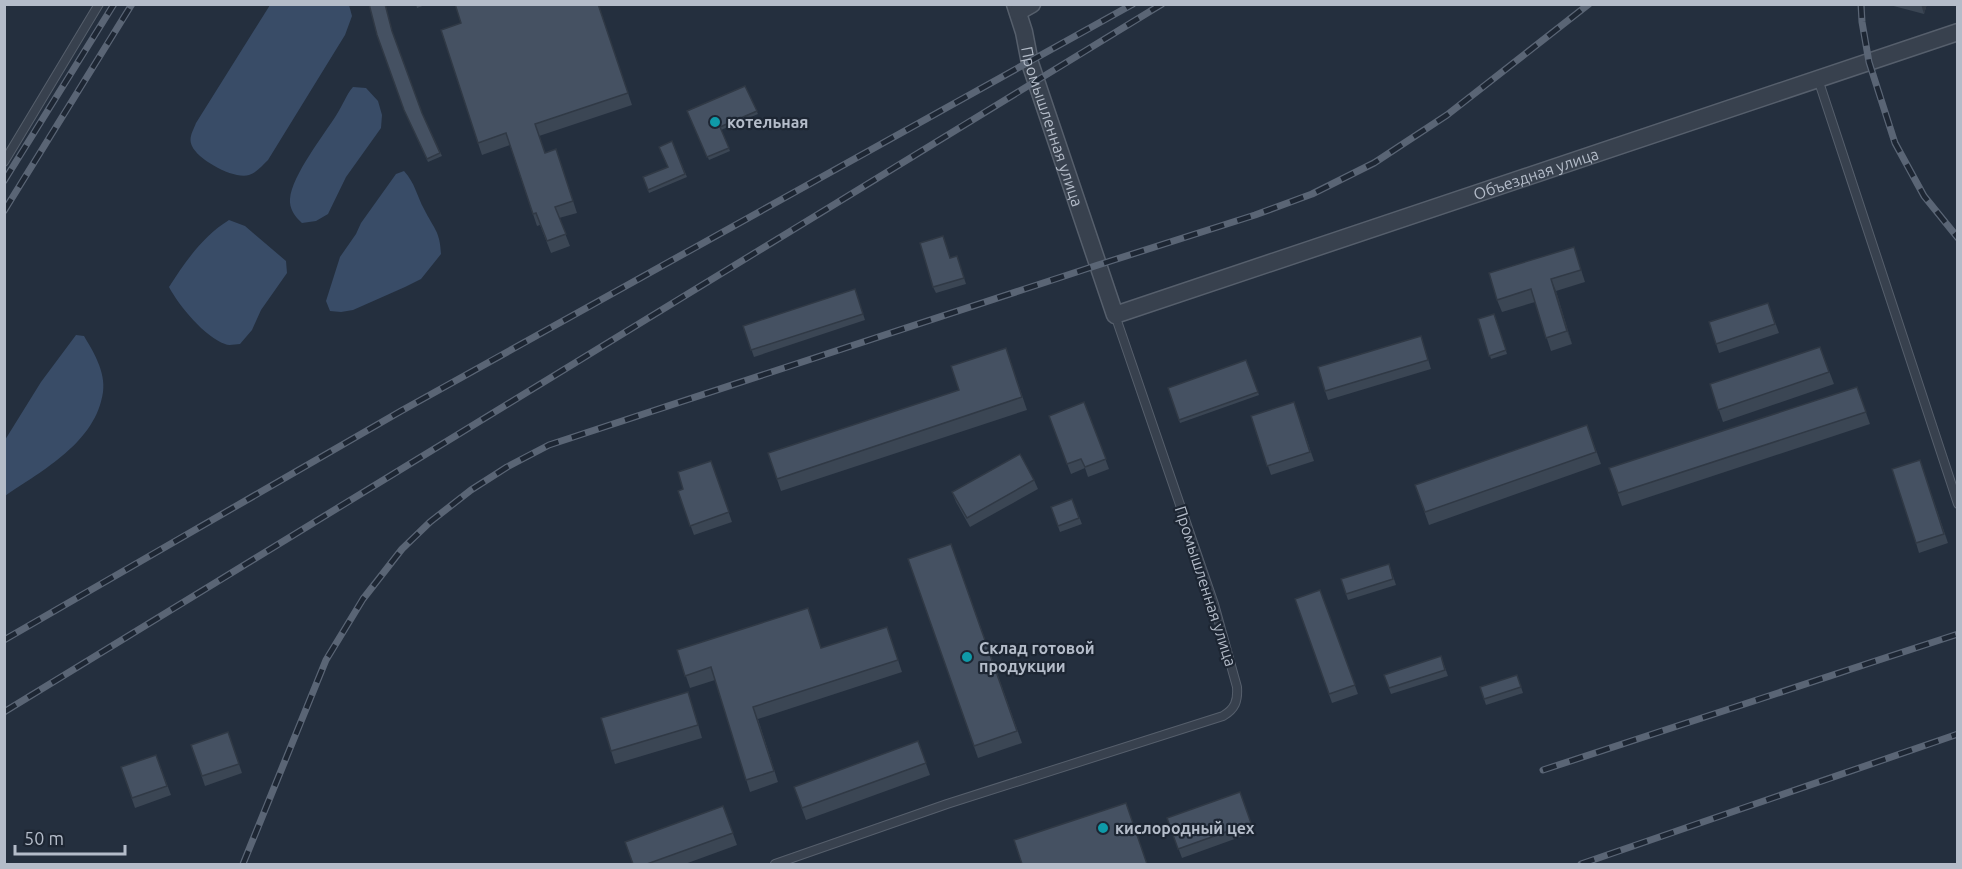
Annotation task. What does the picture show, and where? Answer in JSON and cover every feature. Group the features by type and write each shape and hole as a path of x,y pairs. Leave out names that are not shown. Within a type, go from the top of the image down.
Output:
{"street":[{"name":"Промышленная улица","path":"1022,7 1030,63 1115,315"},
{"name":"Объездная улица","path":"1115,315 1958,32"}],"lane":[{"path":"4,162 99,4"},
{"path":"1818,79 1958,504"},
{"name":"Промышленная улица","path":"776,864 946,804 1223,716 1234,708 1238,695 1237,687 1214,604 1115,315"}],"water":[{"path":"270,5 349,5 352,16 345,35 268,160 252,174 235,175 201,157 192,146 191,137 196,123"},
{"path":"353,87 366,88 378,101 382,115 381,128 346,177 328,214 316,221 302,223 290,206 292,189 309,155"},
{"path":"404,171 436,230 441,254 421,279 353,310 330,311 326,301 340,257 396,174"},
{"path":"229,220 245,226 286,261 287,273 261,310 252,330 240,344 227,345 201,328 186,312 169,287 203,242"},
{"path":"76,335 84,336 101,369 103,392 98,410 90,426 66,453 5,496 5,440 41,382"}],"building":[{"path":"369,4 385,4 392,31 422,113 440,153 427,159 404,110 377,35"},
{"path":"455,4 598,4 628,93 535,124 545,153 556,149 573,201 555,207 566,234 547,241 536,213 533,214 506,133 478,143 441,30 461,23"},
{"name":"котельная","path":"745,86 757,111 720,127 729,148 707,157 687,111"},
{"path":"672,141 685,174 648,190 643,177 668,167 659,147"},
{"path":"943,236 950,258 957,256 964,278 933,287 920,243"},
{"path":"1574,247 1581,270 1551,279 1567,331 1546,338 1531,289 1497,300 1489,273"},
{"path":"855,289 863,314 751,350 743,326"},
{"path":"1768,303 1775,324 1716,344 1709,322"},
{"path":"1494,314 1506,350 1489,356 1478,319"},
{"path":"1421,336 1428,360 1325,391 1318,367"},
{"path":"1820,347 1829,372 1718,410 1710,384"},
{"path":"1006,348 1022,397 777,479 768,453 959,390 951,366"},
{"path":"1246,360 1258,392 1179,420 1168,388"},
{"path":"1857,387 1866,412 1618,493 1609,468"},
{"path":"1084,402 1106,459 1085,467 1081,459 1067,464 1049,416"},
{"path":"1294,402 1310,452 1267,466 1251,416"},
{"path":"1587,425 1596,452 1425,512 1415,485"},
{"path":"1020,454 1034,480 967,518 952,492"},
{"path":"1920,460 1944,534 1916,543 1892,469"},
{"path":"711,461 729,512 690,526 678,491 683,489 678,472"},
{"path":"1072,499 1079,518 1058,526 1051,507"},
{"name":"Склад готовой продукции","path":"951,544 1017,731 974,746 908,559"},
{"path":"1389,564 1393,579 1346,594 1341,579"},
{"path":"1320,590 1355,685 1329,694 1295,599"},
{"path":"808,608 821,648 887,627 898,660 753,707 774,771 746,780 711,667 685,676 677,650"},
{"path":"1441,656 1445,670 1389,688 1384,675"},
{"path":"1517,675 1521,687 1484,699 1480,687"},
{"path":"688,692 698,725 611,751 601,718"},
{"path":"228,732 239,764 202,776 191,745"},
{"path":"918,741 926,763 802,808 794,787"},
{"path":"156,755 167,786 132,798 121,767"},
{"path":"1240,792 1251,823 1178,849 1167,818"},
{"name":"кислородный цех","path":"1126,803 1147,864 1022,864 1014,840"},
{"path":"723,806 733,833 647,864 633,864 625,842"}],"railway":[{"path":"4,181 114,4"},
{"path":"4,211 132,4"},
{"path":"4,640 401,411 1133,4"},
{"path":"4,712 1162,4"},
{"path":"243,864 326,660 363,599 402,549 430,522 471,490 507,467 549,445 1255,215 1312,194 1374,163 1447,115 1589,4"},
{"path":"1861,4 1869,62 1895,143 1924,196 1958,238"},
{"path":"1543,770 1958,634"},
{"path":"1581,864 1958,734"}],"place":[{"name":"котельная","path":"715,122"},
{"name":"Склад готовой продукции","path":"967,657"},
{"name":"кислородный цех","path":"1103,828"}]}
